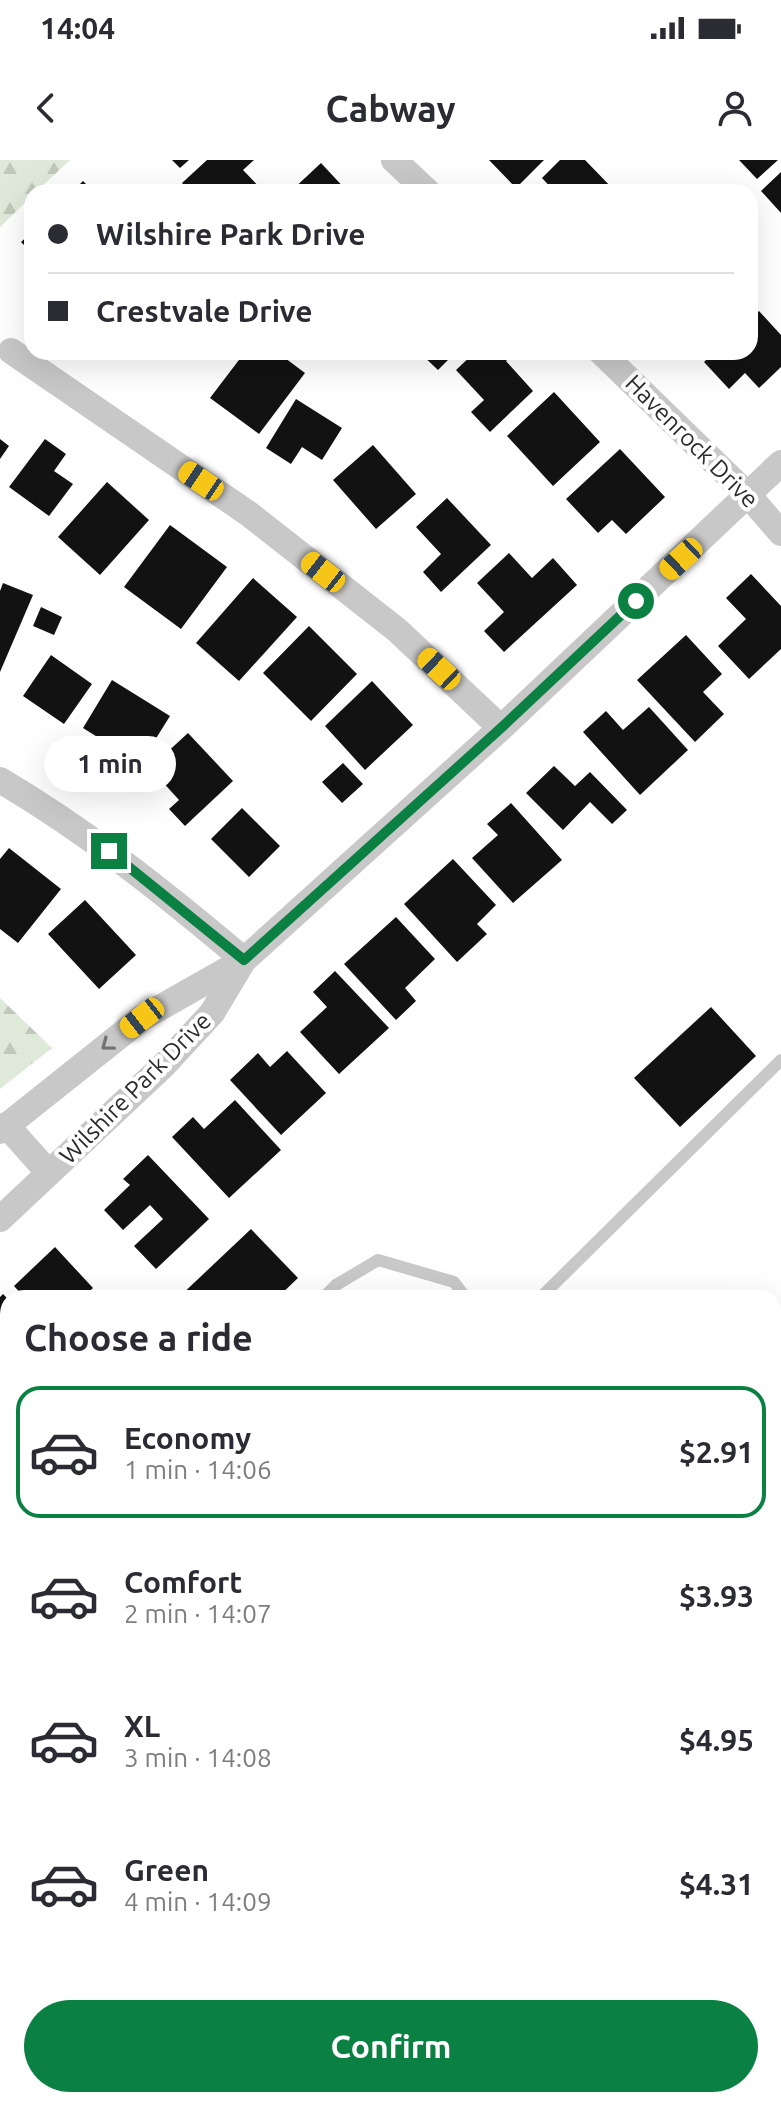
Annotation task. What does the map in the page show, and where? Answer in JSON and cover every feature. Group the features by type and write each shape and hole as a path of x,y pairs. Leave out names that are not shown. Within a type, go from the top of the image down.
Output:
{"street":[{"path":"394,160 420,184"},
{"path":"11,351 24,360"},
{"path":"24,360 249,514 397,630 501,728"},
{"name":"Havenrock Drive","path":"609,360 748,495 781,533"},
{"name":"Wilshire Park Drive","path":"49,1173 3,1128 142,1018 244,960 501,728 781,463"},
{"path":"0,780 63,818 143,875 244,960"},
{"name":"Wilshire Park Drive","path":"0,1219 164,1065 212,1013 244,960"}],"lane":[{"path":"548,1290 781,1060"},
{"path":"331,1290 378,1260 454,1282 460,1290"}],"green space":[{"path":"0,160 70,160 44,184 24,184 24,204 0,227"},
{"path":"0,998 52,1048 0,1089"}],"building":[{"path":"172,160 189,160 180,168"},
{"path":"207,160 254,160 243,170 256,184 182,183"},
{"path":"489,160 544,160 520,184 512,184"},
{"path":"560,160 585,160 608,184 548,184 542,178"},
{"path":"739,160 778,160 757,179"},
{"path":"321,163 341,184 299,184"},
{"path":"781,172 781,213 761,191"},
{"path":"758,312 781,335 781,367 759,388 745,373 729,389 704,362 758,360"},
{"path":"239,360 288,360 305,373 259,434 210,398"},
{"path":"427,360 448,360 438,370"},
{"path":"467,360 507,360 533,391 490,432 471,412 484,400 456,370"},
{"path":"554,392 600,442 553,486 507,436"},
{"path":"296,399 342,428 322,460 302,447 291,464 266,448"},
{"path":"0,439 9,446 0,459"},
{"path":"45,439 66,454 54,471 73,484 49,516 9,487"},
{"path":"373,445 416,494 376,529 333,480"},
{"path":"620,449 665,497 626,534 612,520 598,533 566,499"},
{"path":"107,482 149,520 100,575 58,537"},
{"path":"447,498 491,545 441,592 423,572 441,554 416,527"},
{"path":"170,525 227,567 181,629 124,587"},
{"path":"509,553 532,578 553,558 577,585 504,652 484,631 504,612 477,583"},
{"path":"751,574 781,606 781,649 749,679 718,646 746,619 726,598"},
{"path":"253,578 297,617 239,681 196,643"},
{"path":"3,583 33,595 0,672 0,591"},
{"path":"41,607 62,617 54,635 33,626"},
{"path":"309,626 357,674 311,721 263,673"},
{"path":"686,635 722,674 703,692 724,714 695,742 637,680"},
{"path":"51,655 92,684 64,724 23,696"},
{"path":"112,680 170,716 130,780 105,764 115,748 83,728"},
{"path":"372,681 413,725 365,770 325,726"},
{"path":"649,707 688,750 640,795 583,732 606,711 623,730"},
{"path":"188,733 233,781 185,826 169,809 179,800 150,768"},
{"path":"343,763 363,784 342,803 322,782"},
{"path":"554,766 575,786 590,772 627,810 612,824 590,802 563,830 526,793"},
{"path":"511,803 562,860 513,903 472,858 498,835 487,824"},
{"path":"242,808 280,846 249,877 211,839"},
{"path":"9,848 61,889 18,943 0,929 0,859"},
{"path":"453,859 496,905 477,924 487,934 457,962 404,904"},
{"path":"85,900 136,955 99,989 48,934"},
{"path":"396,917 435,959 405,988 416,1001 396,1020 344,964"},
{"path":"335,971 389,1028 339,1074 300,1032 327,1007 313,992"},
{"path":"711,1007 756,1056 680,1127 634,1078"},
{"path":"287,1051 326,1093 281,1135 230,1080 258,1053 270,1067"},
{"path":"235,1100 281,1150 229,1198 172,1137 193,1117 204,1129"},
{"path":"148,1155 209,1219 156,1269 134,1246 163,1219 150,1205 123,1230 104,1210 130,1185 123,1179"},
{"path":"251,1229 298,1278 285,1290 186,1290"},
{"path":"55,1247 93,1288 18,1290 14,1286"}],"route":[{"path":"109,851 154,884 244,960 501,728 636,601"}]}
